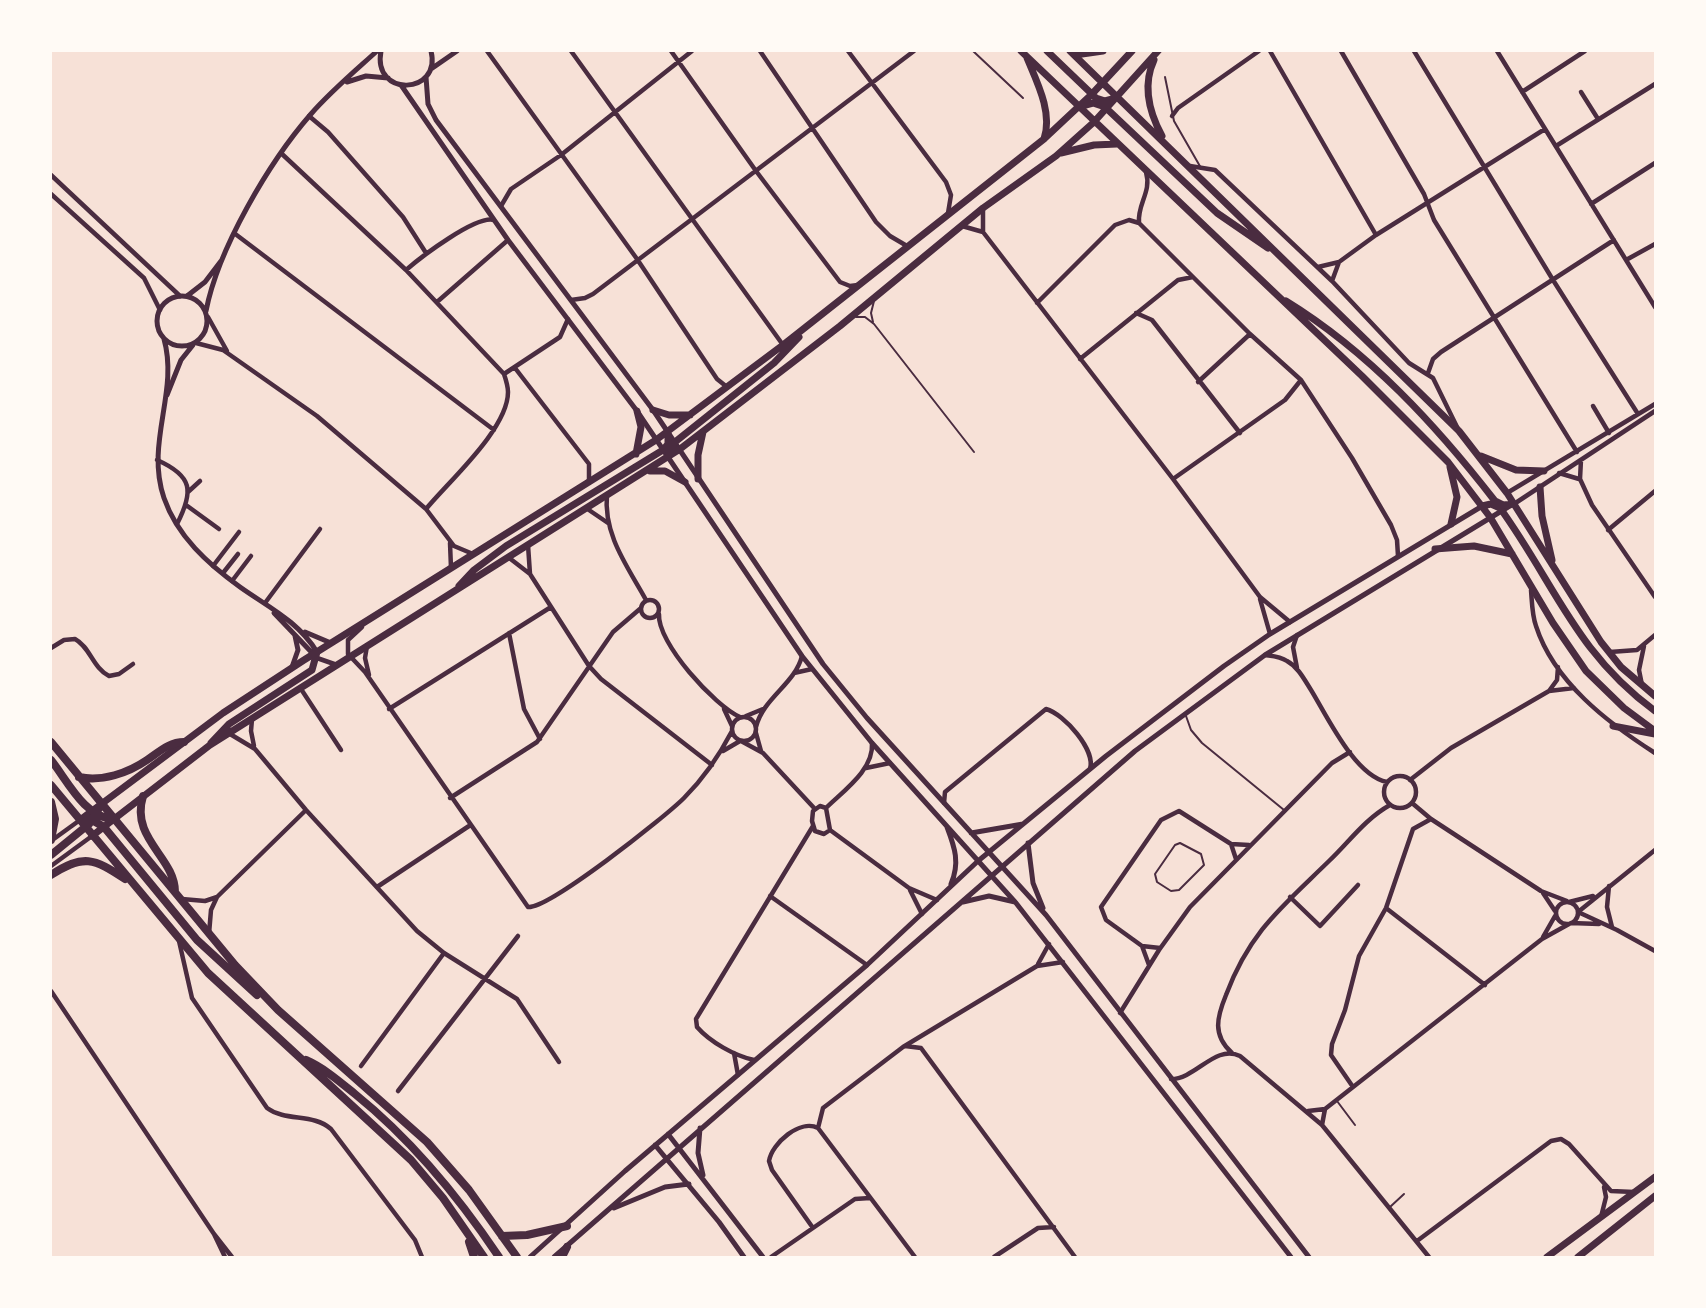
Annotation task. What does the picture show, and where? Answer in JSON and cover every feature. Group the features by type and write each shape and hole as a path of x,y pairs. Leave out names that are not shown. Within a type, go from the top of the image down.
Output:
{"highway":[{"path":"51,742 208,934 278,1010"},
{"path":"79,777 98,779 125,771 140,765 170,744 184,742"},
{"path":"51,760 94,816 197,940 235,977 278,1010 427,1142 469,1190 517,1257"},
{"path":"51,785 178,941 225,990 411,1160 460,1221 484,1257"},
{"path":"143,796 140,811 144,828 151,845 172,876 175,892"},
{"path":"51,802 55,819 51,840"},
{"path":"51,855 94,816 101,805"},
{"path":"94,816 113,819"},
{"path":"51,875 73,862 89,860 106,867 133,885"},
{"path":"298,1057 327,1071 406,1140 448,1187 499,1257"},
{"path":"460,1221 474,1257"},
{"path":"502,1236 526,1235 567,1226"},
{"path":"562,1257 567,1247"}],"main road":[{"path":"1047,51 1092,94 1103,101 1118,97"},
{"path":"1073,53 1103,51"},
{"path":"101,805 184,742 292,668 656,440 804,329 1044,139 1103,83 1132,51"},
{"path":"92,836 210,745 607,494 668,458 848,319 983,208 1056,156 1094,122 1158,51"},
{"path":"1158,51 1150,72 1148,94 1153,116 1164,140"},
{"path":"1023,53 1362,376 1448,462 1490,517 1586,671 1624,708 1655,732"},
{"path":"1023,53 1044,108 1047,126 1044,139"},
{"path":"1073,53 1459,431 1507,493 1609,652 1655,696"},
{"path":"1079,107 1093,102 1107,108 1217,213 1281,257"},
{"path":"1056,156 1080,147 1117,144"},
{"path":"1271,291 1341,339 1414,406 1456,450 1494,500 1501,505 1514,504"},
{"path":"668,458 675,442 774,363 804,329"},
{"path":"653,410 669,415 690,415"},
{"path":"636,454 641,427 637,411"},
{"path":"456,591 468,574 506,546 663,450 669,440 668,431"},
{"path":"698,479 698,455 703,432"},
{"path":"1480,456 1516,470 1544,471"},
{"path":"1448,462 1457,497 1451,524"},
{"path":"642,474 661,470 685,482"},
{"path":"1540,487 1542,516 1554,568"},
{"path":"1482,506 1494,505 1502,511 1584,642 1617,680 1655,711"},
{"path":"1435,549 1474,546 1512,554"},
{"path":"210,745 229,724 312,670 315,654"},
{"path":"1613,726 1655,732"},
{"path":"1547,1257 1655,1177"},
{"path":"1578,1257 1655,1196"}],"street":[{"path":"379,51 381,68 388,78"},
{"path":"162,408 181,360 206,331 208,297 234,233 282,154 309,116 379,51"},
{"path":"431,51 431,69"},
{"path":"401,85 415,85 426,77 431,69 457,51"},
{"path":"488,51 637,260 717,379 727,387"},
{"path":"572,51 783,345"},
{"path":"671,51 756,171 840,282 858,285"},
{"path":"501,206 511,189 561,155 692,51"},
{"path":"760,51 876,222 890,236 907,246"},
{"path":"848,51 949,188 951,202 947,215"},
{"path":"571,300 590,296 914,51"},
{"path":"1172,116 1182,106 1259,51"},
{"path":"1270,51 1376,235"},
{"path":"1341,51 1427,203 1434,220 1577,452"},
{"path":"1414,51 1553,280 1638,414"},
{"path":"1497,51 1655,307"},
{"path":"1522,92 1585,51"},
{"path":"345,82 366,76 388,78 401,85 508,240 637,411 802,656 872,743 1016,903 1291,1257"},
{"path":"426,77 427,98 432,113 668,431 810,647 867,718 1046,915 1309,1257"},
{"path":"1556,146 1655,84"},
{"path":"1581,92 1598,119"},
{"path":"309,116 328,132 403,217 426,253"},
{"path":"1317,267 1339,262 1376,235 1545,129"},
{"path":"282,154 406,270 504,374 508,393 494,430 426,509"},
{"path":"1591,204 1655,163"},
{"path":"1189,166 1215,170 1332,281 1409,363 1428,373 1441,389 1459,431"},
{"path":"1139,223 1139,211 1149,190 1146,169"},
{"path":"51,176 104,222 166,285 198,301 231,355"},
{"path":"51,194 144,278 159,310 158,328 164,339 170,368 162,408 157,460 164,498 177,524 191,544 213,566 265,603 296,630 315,654 339,665"},
{"path":"983,208 983,232"},
{"path":"406,270 426,253 482,221 494,220"},
{"path":"1037,303 1115,225 1129,220 1139,223 1250,334 1301,380 1352,458 1391,525 1397,540 1398,556"},
{"path":"962,226 983,232 1173,479 1260,597 1290,622"},
{"path":"234,233 494,430"},
{"path":"437,302 508,240"},
{"path":"1428,373 1436,356 1614,240"},
{"path":"1626,260 1655,244"},
{"path":"159,310 166,302 184,296 205,282 227,252"},
{"path":"1332,281 1339,262"},
{"path":"1080,359 1178,280 1193,277"},
{"path":"1136,313 1152,320 1198,382 1240,433"},
{"path":"504,374 560,337 568,320"},
{"path":"1198,382 1250,334"},
{"path":"164,339 180,347 194,344 214,346 231,355 345,438 426,509 450,541 460,550 474,554"},
{"path":"515,368 589,464 588,483"},
{"path":"1173,479 1285,400 1301,380"},
{"path":"530,1257 655,1145 867,965 978,861 1224,666 1270,634 1398,556 1655,404"},
{"path":"1593,406 1609,433"},
{"path":"554,1257 699,1128 1135,751 1265,655 1435,549 1514,504 1655,411"},
{"path":"1581,459 1580,479 1608,530 1655,597"},
{"path":"157,460 180,472 188,492 186,505 177,524"},
{"path":"1559,473 1580,479"},
{"path":"188,492 200,481"},
{"path":"1608,530 1655,491"},
{"path":"607,494 606,507 617,549 646,600"},
{"path":"186,505 219,530"},
{"path":"586,508 610,524"},
{"path":"265,603 320,529"},
{"path":"213,566 239,532"},
{"path":"450,541 453,555 451,568"},
{"path":"528,545 530,574"},
{"path":"223,573 238,554"},
{"path":"232,581 251,556"},
{"path":"508,558 530,574 589,666 654,722 712,765"},
{"path":"1530,584 1536,628 1558,667 1574,688 1613,726 1655,753"},
{"path":"1260,597 1270,634"},
{"path":"450,798 540,739 613,633 641,608 646,600"},
{"path":"646,600 653,600 658,604 660,627"},
{"path":"389,709 551,607"},
{"path":"641,608 647,617 660,627 688,669 723,707 751,720 763,753"},
{"path":"630,618 658,614"},
{"path":"366,623 348,640 346,649 369,678 523,903 531,908 568,887 657,822 685,797 712,765 723,751 732,729 742,717 763,709"},
{"path":"296,630 331,643"},
{"path":"292,668 298,650 296,630"},
{"path":"509,633 524,709 540,739"},
{"path":"1298,634 1293,647 1297,668 1350,752 1362,767 1380,781 1387,782 1398,776 1410,780 1416,791 1412,803 1401,809 1390,805 1384,794 1387,782"},
{"path":"1609,652 1627,653 1644,646 1655,635"},
{"path":"51,648 64,640 75,639 84,646 100,670 109,676 119,674 134,664"},
{"path":"367,646 365,658 369,678"},
{"path":"1642,686 1640,670 1644,646"},
{"path":"1265,655 1278,657 1297,668"},
{"path":"723,751 740,741 750,739 763,709 794,673 802,656"},
{"path":"1549,691 1557,680 1558,667"},
{"path":"794,673 812,669"},
{"path":"1410,780 1451,748 1549,691 1574,688"},
{"path":"301,689 341,750"},
{"path":"723,707 740,741 763,753 815,808"},
{"path":"944,803 945,792 1046,709 1054,712 1088,747 1092,759 1089,771"},
{"path":"252,719 251,737 255,749"},
{"path":"230,734 255,749 306,810 417,932 444,953 522,1004 559,1062"},
{"path":"826,808 864,770 872,757 872,743"},
{"path":"1120,1013 1160,948 1190,907 1332,763 1350,752"},
{"path":"864,770 874,764 890,763"},
{"path":"1412,803 1431,819 1541,891 1574,904 1578,912 1612,927 1655,951"},
{"path":"1390,805 1371,817 1290,897 1249,945 1217,1020 1223,1045 1232,1053 1240,1056 1322,1125 1430,1257"},
{"path":"815,808 820,806 826,808"},
{"path":"815,808 811,818 813,826 821,834 830,830"},
{"path":"826,808 830,830 909,888 937,900"},
{"path":"208,934 211,910 218,897 306,810"},
{"path":"1160,948 1142,946 1106,920 1101,907 1161,820 1174,812 1182,812 1231,844 1250,845"},
{"path":"1353,1087 1331,1056 1332,1044 1345,1010 1359,956 1386,908 1413,829 1431,819"},
{"path":"971,833 1026,823"},
{"path":"51,840 83,824"},
{"path":"946,824 957,860 949,889"},
{"path":"377,887 470,826"},
{"path":"754,1060 734,1053 697,1027 698,1016 813,826"},
{"path":"51,866 92,836"},
{"path":"1028,843 1033,882 1046,915"},
{"path":"1231,844 1236,859"},
{"path":"1308,1111 1325,1109 1542,939 1576,919 1578,912 1596,895 1655,850"},
{"path":"1290,897 1320,926 1358,885"},
{"path":"1609,886 1607,907 1612,927"},
{"path":"909,888 922,914"},
{"path":"1541,891 1560,922 1602,924"},
{"path":"1542,939 1559,904 1596,895"},
{"path":"770,896 867,965"},
{"path":"959,903 989,896 1016,903"},
{"path":"180,899 206,901 218,897"},
{"path":"1386,908 1485,985"},
{"path":"398,1091 518,936"},
{"path":"178,941 192,998 267,1108 276,1113 318,1120 331,1130 415,1240 422,1257"},
{"path":"818,1128 823,1108 927,1031 1036,966 1045,956 1049,944"},
{"path":"1142,946 1149,965"},
{"path":"361,1066 444,953"},
{"path":"1036,966 1063,962"},
{"path":"51,991 214,1234 232,1257"},
{"path":"921,1048 927,1031"},
{"path":"903,1047 910,1045 921,1048 1075,1257"},
{"path":"734,1053 738,1075"},
{"path":"1170,1079 1188,1076 1221,1054 1232,1053"},
{"path":"1322,1125 1325,1109"},
{"path":"813,1228 772,1170 769,1161 773,1151 798,1127 809,1124 818,1128 915,1257"},
{"path":"699,1128 698,1153 706,1182"},
{"path":"668,1134 763,1257"},
{"path":"1417,1241 1551,1141 1561,1139 1569,1143 1604,1187 1617,1193 1636,1192"},
{"path":"655,1145 689,1184 744,1257"},
{"path":"609,1210 665,1187 689,1184"},
{"path":"855,1199 860,1184"},
{"path":"1600,1219 1606,1197 1604,1187"},
{"path":"771,1257 855,1199 870,1198"},
{"path":"1038,1228 1044,1212"},
{"path":"994,1257 1038,1228 1055,1228"},
{"path":"214,1234 225,1257"}],"lane":[{"path":"973,51 1023,98"},
{"path":"1165,77 1172,116 1201,168"},
{"path":"875,297 871,313 874,324 974,452"},
{"path":"848,319 859,316 874,324"},
{"path":"1185,715 1191,730 1202,743 1284,810"},
{"path":"1185,843 1204,857 1204,865 1179,890 1168,890 1157,882 1155,874 1175,845 1185,843"},
{"path":"1336,1100 1355,1125"},
{"path":"1390,1207 1404,1194"}]}
